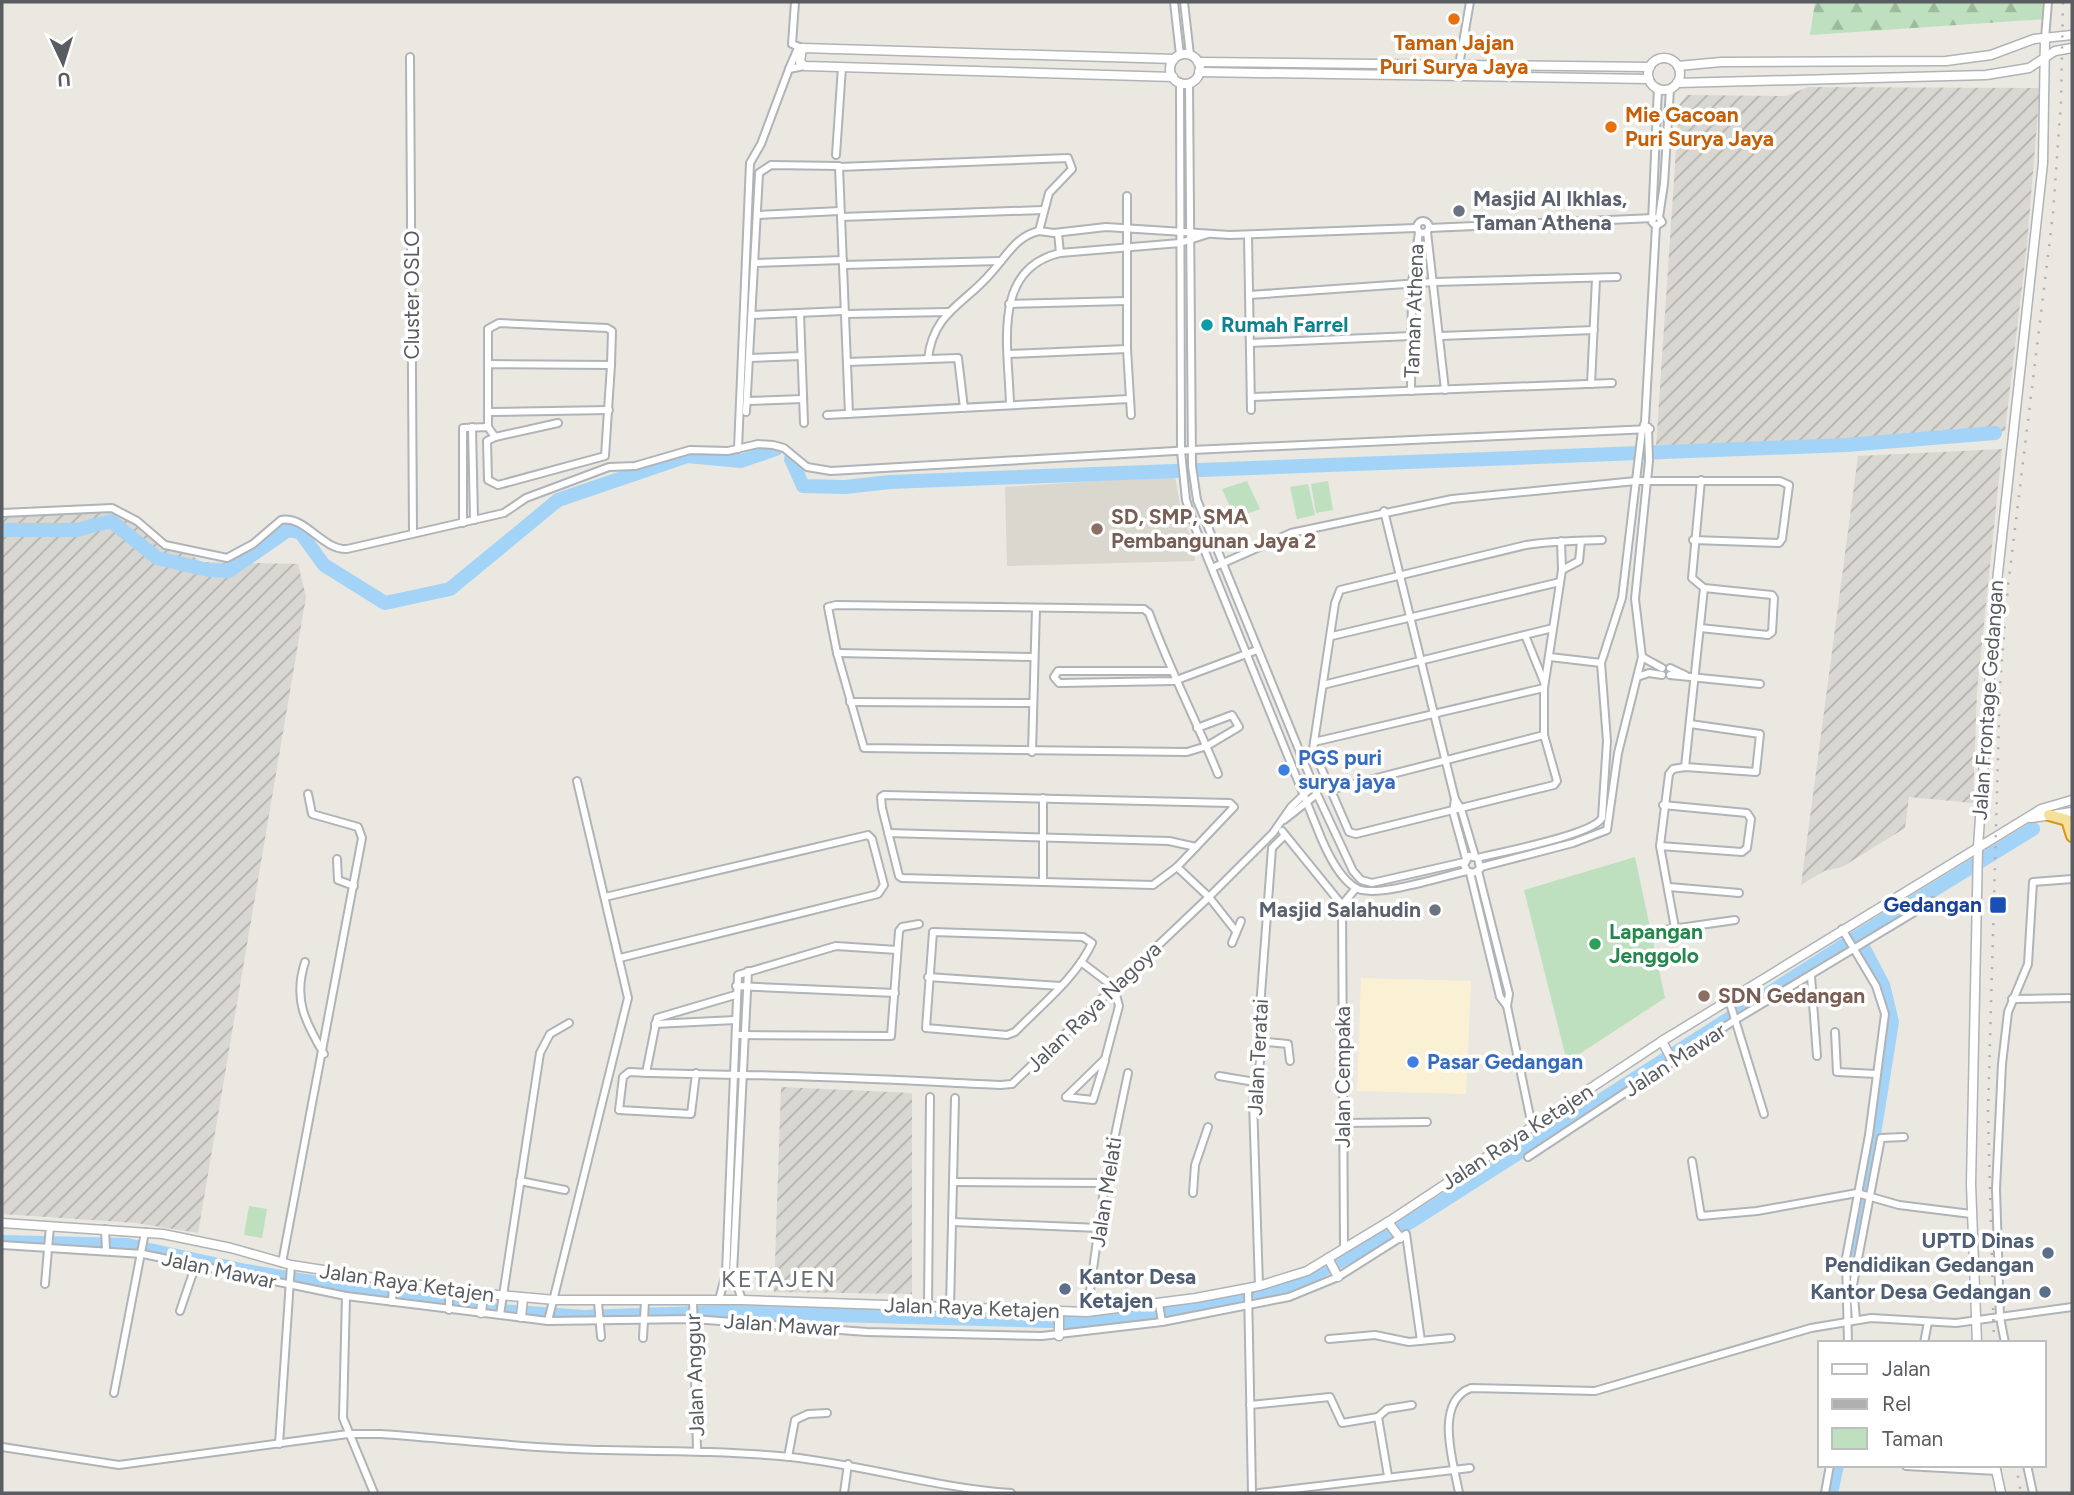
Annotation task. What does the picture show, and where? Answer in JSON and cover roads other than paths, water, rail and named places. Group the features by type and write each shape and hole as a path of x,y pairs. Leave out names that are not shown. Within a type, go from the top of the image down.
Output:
{"highway":[{"path":"2049,816 2067,820 2072,836"}],"street":[{"path":"795,2 792,44 800,48 1177,57 1190,55"},
{"path":"1174,2 1177,57 1171,68 1180,81 1190,232 1193,479 1200,508 1313,786 1346,861 1358,877 1372,883 1402,876 1571,834 1594,827 1602,818 1606,727 1601,663 1622,597 1640,442 1646,429"},
{"path":"1184,2 1190,55 1198,62 1650,68"},
{"path":"1459,65 1470,2"},
{"path":"2045,38 2048,2"},
{"path":"1180,81 1181,451 1189,510 1245,656 1330,856 1345,879 1356,888 1374,891 1480,869 1607,830 1623,728 1640,676 1642,657 1635,599 1649,461 1650,441 1645,422 1656,226 1661,223 1656,218 1657,89 1649,79 1650,68 1656,60 1665,58 1678,66 1721,62 1946,61 1991,55 2045,38 2072,35"},
{"name":"Jalan Frontage Gedangan","path":"1977,1341 1971,1214 1977,862 1995,600 2043,163 2045,38"},
{"path":"800,48 799,60 805,66"},
{"path":"738,449 750,163 761,144 789,69 800,48"},
{"path":"1657,89 1674,86 1986,75 2029,68 2055,51 2072,48"},
{"name":"Cluster OSLO","path":"410,57 413,533"},
{"path":"1198,62 1199,72"},
{"path":"789,69 805,66 842,67 1180,81 1199,72 1649,79"},
{"path":"1656,218 1664,184 1674,86 1680,74 1678,66"},
{"path":"836,155 842,67"},
{"path":"746,412 759,177 764,168 789,164 839,166 1069,158 1073,164 1071,172 1050,191 1039,231"},
{"path":"839,166 849,414"},
{"path":"1127,196 1126,301 1131,415"},
{"path":"758,215 1043,210"},
{"path":"928,359 933,338 947,312 989,276 1023,236 1039,231 1058,233 1106,227 1248,235 1428,230 1656,218"},
{"path":"1417,230 1423,220 1428,230"},
{"name":"Taman Athena","path":"1411,391 1412,283 1417,230"},
{"name":"Taman Athena","path":"1428,230 1445,390"},
{"path":"1058,233 1060,253"},
{"path":"1010,405 1009,304 1014,285 1027,268 1060,253 1180,243 1208,234"},
{"path":"1248,235 1251,410"},
{"path":"755,263 1001,261"},
{"path":"1249,295 1412,283 1617,277"},
{"path":"1591,384 1596,279"},
{"path":"1009,304 1126,301"},
{"path":"752,316 947,312"},
{"path":"800,313 804,423"},
{"path":"495,437 488,427 488,329 499,323 607,328 612,331 606,456 498,485 488,480 487,442 495,437 558,422"},
{"path":"1440,336 1594,330"},
{"path":"1250,343 1411,336"},
{"path":"1009,354 1127,349"},
{"path":"750,358 801,356"},
{"path":"847,362 960,360 964,408"},
{"path":"488,364 611,365"},
{"path":"1251,397 1612,383"},
{"path":"747,401 803,399"},
{"path":"827,415 1129,399"},
{"path":"489,412 609,410"},
{"path":"472,427 474,520"},
{"path":"463,523 463,428 488,427"},
{"path":"2,513 112,508 137,521 165,545 219,557 235,556 281,520 287,519 339,550 504,513 526,498 609,467 635,466 690,450 773,445 784,449 807,467 831,471 1192,450 1646,429"},
{"path":"1212,568 1290,533 1384,511 1492,494 1636,481 1780,481 1790,488 1782,540 1779,543 1693,540"},
{"path":"1700,628 1768,635 1772,632 1772,595 1704,588 1692,578 1693,540 1701,481"},
{"path":"1189,510 1200,508"},
{"path":"1384,511 1455,799 1461,809 1480,869 1509,994 1507,1006 1532,1126"},
{"path":"1631,530 1640,531"},
{"path":"1561,541 1562,569 1544,686 1544,735 1558,777 1554,785 1453,812 1354,834 1348,830 1314,756 1314,742 1340,590 1526,545 1561,541 1602,540"},
{"path":"1562,569 1579,561 1581,541"},
{"path":"1332,636 1560,582"},
{"path":"1685,767 1704,588"},
{"path":"1622,597 1635,599"},
{"path":"1197,728 1231,715 1238,723 1238,730 1207,746 1187,752 866,748 861,744 837,653 828,615 831,605 1144,609 1149,613 1174,681 1197,728 1207,746 1218,774"},
{"path":"1032,752 1036,608"},
{"path":"1323,685 1553,628"},
{"path":"1525,635 1544,686"},
{"path":"1170,671 1058,671 1054,677 1057,682 1073,683 1174,681 1257,650"},
{"path":"837,653 1034,657"},
{"path":"1550,657 1601,663"},
{"path":"1642,657 1666,671 1760,684"},
{"path":"1073,671 1073,683"},
{"path":"1150,671 1151,683"},
{"path":"1640,676 1666,671"},
{"path":"1314,742 1544,686"},
{"path":"850,702 1033,703"},
{"path":"1675,928 1660,846 1663,806 1671,771 1685,767 1753,773 1757,770 1758,732 1689,724"},
{"path":"1606,727 1623,728"},
{"path":"1330,790 1544,735"},
{"path":"548,1319 554,1304 628,998 577,781"},
{"name":"Jalan Raya Nagoya","path":"646,1073 1012,1084 1209,897 1313,786"},
{"path":"279,1444 288,1266 362,843 361,830 312,814 308,794"},
{"name":"Jalan Raya Nagoya","path":"1282,821 1317,794"},
{"path":"883,795 1043,798 1234,805 1232,812 1177,867 1155,884 900,878 881,804 883,795"},
{"path":"1043,798 1043,881"},
{"path":"1455,799 1453,812 1468,872 1500,997 1507,1006"},
{"name":"Jalan Raya Ketajen","path":"2,1223 50,1230 105,1229 197,1240 288,1266 393,1286 483,1297 500,1307 742,1300 1059,1313 1159,1306 1248,1291 1330,1261 1344,1248 1390,1224 1532,1126 1978,847 2041,809 2072,800"},
{"path":"1660,846 1742,852 1747,848 1751,819 1747,813 1663,806"},
{"name":"Jalan Raya Ketajen","path":"2025,818 2072,812"},
{"path":"888,833 1169,841 1196,847"},
{"name":"Jalan Teratai","path":"1259,1286 1253,1101 1261,1056 1258,1041 1272,848 1283,833 1342,905"},
{"path":"1571,834 1573,842"},
{"path":"605,897 868,835 872,838 884,885 878,894 620,958"},
{"path":"337,859 338,880 354,886"},
{"path":"1177,867 1209,897 1236,930"},
{"path":"1402,876 1405,885"},
{"path":"2005,1341 2000,1317 1997,1150 2002,1064 2012,999 2028,964 2033,882 2072,879"},
{"path":"1669,887 1739,893"},
{"path":"1342,905 1356,888"},
{"name":"Jalan Mawar","path":"1528,1157 1735,1018 1811,976 1853,946 1933,901"},
{"name":"Jalan Cempaka","path":"1342,905 1344,1248"},
{"path":"1658,931 1735,920"},
{"path":"1232,943 1241,921"},
{"path":"1482,926 1492,924"},
{"path":"734,1035 891,1036 900,928 919,925"},
{"path":"935,931 1088,938 1092,944 1081,962 1015,1032 1007,1035 927,1028 928,977 935,931"},
{"path":"1844,932 1876,986 1885,1014 1847,1341"},
{"path":"742,1300 729,1273 734,1035 738,975 836,946 897,950"},
{"path":"305,962 299,988 301,1013 324,1054"},
{"path":"1081,962 1114,987 1119,1006 1105,1059 1093,1100 1066,1097 1105,1059"},
{"path":"719,1300 729,1273 748,971"},
{"path":"1811,976 1816,1056"},
{"path":"928,977 1060,986"},
{"path":"736,986 895,993"},
{"path":"696,1073 691,1114 620,1111 624,1074 646,1073 654,1024 662,1016 736,995"},
{"path":"2012,999 2072,998"},
{"path":"1730,1002 1764,1114"},
{"path":"654,1024 735,1020"},
{"path":"500,1307 541,1049 550,1034 569,1023"},
{"path":"1835,1032 1837,1072 1876,1074"},
{"path":"1258,1041 1289,1044 1290,1061"},
{"path":"1663,1043 1672,1060"},
{"name":"Jalan Melati","path":"1087,1312 1105,1183 1128,1073"},
{"path":"1219,1076 1255,1082"},
{"path":"928,1307 930,1097"},
{"path":"950,1307 955,1098"},
{"path":"1344,1123 1427,1122"},
{"path":"1192,1193 1195,1165 1208,1127"},
{"path":"1850,1321 1845,1274 1864,1195 1881,1138 1904,1137"},
{"path":"1692,1161 1701,1216 1757,1211 1864,1195 1899,1205 1971,1214"},
{"path":"520,1181 565,1190"},
{"path":"953,1182 1105,1183"},
{"path":"952,1222 1099,1228"},
{"path":"1390,1224 1401,1235 1421,1341"},
{"path":"105,1229 106,1245"},
{"path":"45,1284 50,1230"},
{"path":"114,1393 145,1235"},
{"name":"Jalan Mawar","path":"2,1245 106,1245 346,1296 482,1312 500,1307 522,1308 548,1319 693,1317 867,1332 1059,1334 1162,1322 1289,1297 1337,1275 1401,1235"},
{"path":"1330,1261 1337,1275"},
{"path":"180,1311 195,1264"},
{"path":"392,1301 393,1286"},
{"path":"1248,1291 1252,1493"},
{"path":"449,1294 449,1308"},
{"path":"346,1296 341,1403 348,1434 374,1493"},
{"path":"482,1312 483,1297"},
{"name":"Jalan Anggur","path":"693,1301 697,1450"},
{"path":"643,1338 645,1303"},
{"path":"599,1305 601,1337"},
{"path":"1159,1306 1162,1322"},
{"path":"1459,1493 1449,1434 1451,1409 1459,1394 1466,1389 1595,1391 1811,1328 1850,1321 1899,1318 1928,1322 1975,1321 2072,1307"},
{"path":"1059,1313 1059,1334"},
{"path":"1924,1341 1928,1322"},
{"path":"1329,1339 1375,1335 1403,1341 1451,1338"},
{"path":"1250,1405 1330,1397 1334,1399 1340,1422 1378,1417"},
{"path":"1388,1476 1378,1417 1382,1411 1412,1405"},
{"path":"788,1457 795,1420 808,1414 827,1413"},
{"path":"2,1447 119,1465 348,1434 604,1450 697,1450 788,1457 848,1464 955,1490 1011,1493"},
{"path":"844,1493 848,1464"},
{"path":"1825,1493 1830,1467"},
{"path":"1951,1467 1996,1468 2001,1493"},
{"path":"2027,1467 2033,1493"},
{"path":"1258,1493 1470,1468"}],"waterway":[{"path":"791,459 803,486 845,487 890,482 1846,445 1995,433"},
{"path":"2,530 77,530 111,521 157,558 208,570 229,571 288,530 300,532 324,565 385,603 450,589 558,500 687,456 741,461 776,449"},
{"path":"2,1242 127,1245 246,1271 473,1309 584,1317 725,1312 1086,1322 1152,1314 1293,1285 1385,1238 1857,937 2033,829"},
{"path":"1848,1296 1892,1022 1883,985 1862,945"},
{"path":"1831,1493 1837,1467"}],"railway":[{"path":"1994,1341 1988,1112 2000,685 2008,586 2053,214 2061,101 2063,2"},
{"path":"2016,1467 2021,1493"}],"place":[{"name":"Taman Jajan Puri Surya Jaya","path":"1454,19"},
{"name":"Mie Gacoan Puri Surya Jaya","path":"1611,127"},
{"name":"Masjid Al Ikhlas, Taman Athena","path":"1459,211"},
{"name":"Rumah Farrel","path":"1207,325"},
{"name":"SD, SMP, SMA Pembangunan Jaya 2","path":"1097,529"},
{"name":"PGS puri surya jaya","path":"1284,770"},
{"name":"Gedangan","path":"1998,905"},
{"name":"Masjid Salahudin","path":"1435,910"},
{"name":"Lapangan Jenggolo","path":"1595,944"},
{"name":"SDN Gedangan","path":"1704,996"},
{"name":"Pasar Gedangan","path":"1413,1062"},
{"name":"UPTD Dinas Pendidikan Gedangan","path":"2048,1253"},
{"name":"Kantor Desa Ketajen","path":"1065,1289"},
{"name":"Kantor Desa Gedangan","path":"2045,1292"}],"district":[{"name":"KETAJEN","path":"779,1279"}]}
